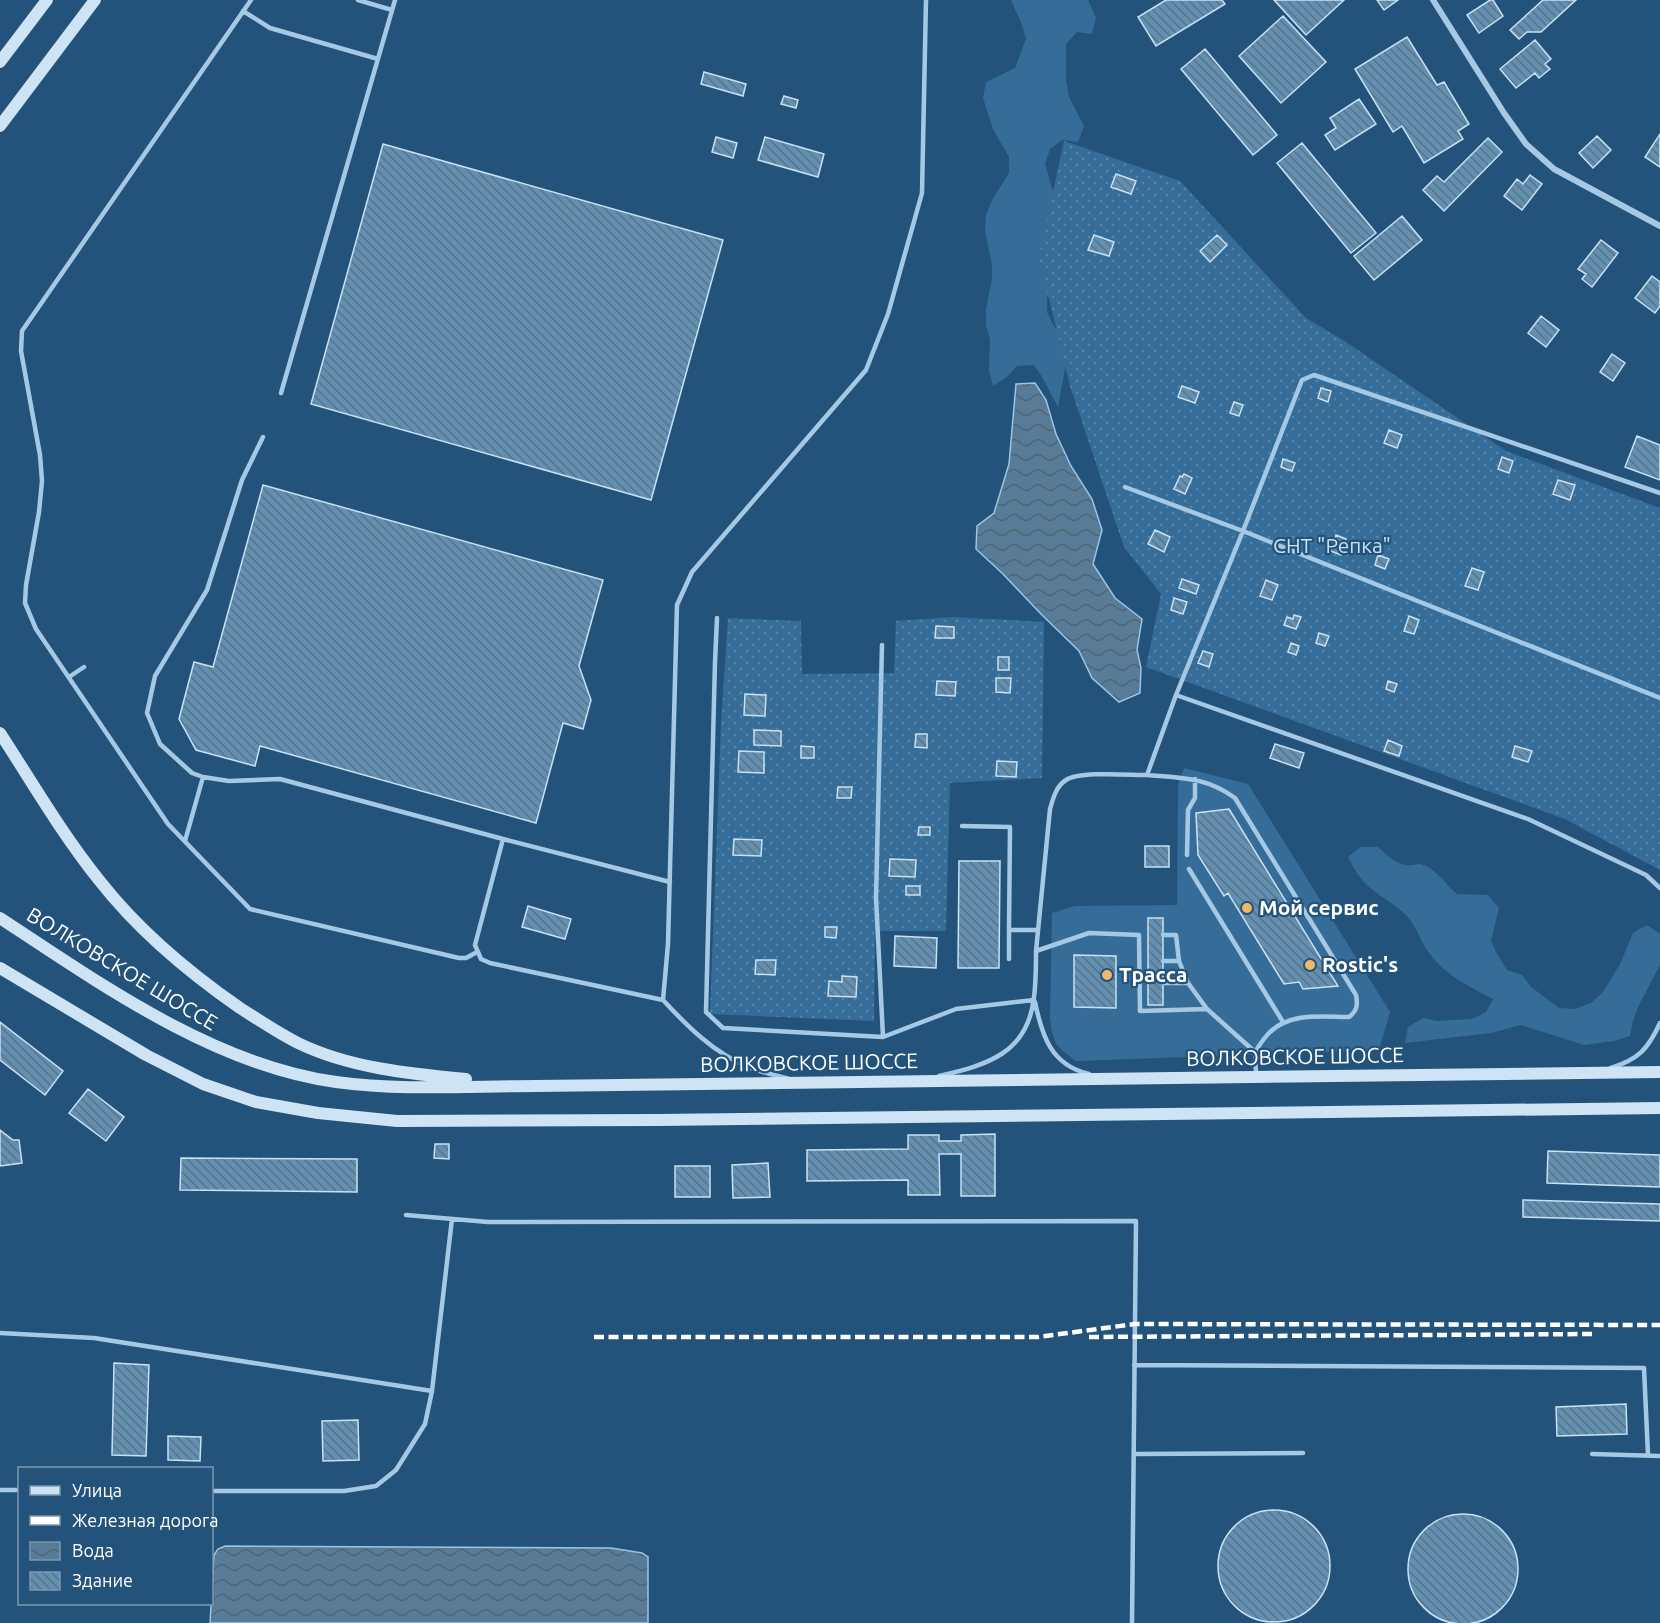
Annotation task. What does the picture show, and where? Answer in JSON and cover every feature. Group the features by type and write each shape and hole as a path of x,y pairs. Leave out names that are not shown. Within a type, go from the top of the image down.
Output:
{"main road":[{"path":"0,62 47,0"},
{"path":"0,126 95,0"},
{"path":"0,733 65,833 99,880 130,916 211,987 265,1025 299,1044 340,1058 396,1072 536,1086"},
{"name":"ВОЛКОВСКОЕ ШОССЕ","path":"0,918 52,953 145,1009 214,1046 288,1072 336,1082 390,1086 536,1086 1660,1072"},
{"path":"0,968 146,1055 203,1084 266,1104 318,1113 397,1121 658,1120 1660,1107"}],"street":[{"path":"1433,0 1526,144 1554,169 1660,226"}],"lane":[{"path":"251,0 22,331 21,351 40,455 42,481 25,603 36,629 168,824 250,909 459,958 466,958 477,952"},
{"path":"358,0 392,10"},
{"path":"281,393 395,0"},
{"path":"663,1000 668,944 677,605 692,572 866,370 888,314 922,193 926,0"},
{"path":"243,11 270,28 378,59"},
{"path":"1147,775 1176,695 1302,380 1314,375 1660,493"},
{"path":"263,437 242,480 207,590 155,676 147,712 160,744 192,773 203,777 229,781 280,779 670,882"},
{"path":"1125,487 1243,531 1660,698"},
{"path":"717,618 706,1012 723,1028 883,1037 956,1009 1034,1000"},
{"path":"882,645 876,898 883,1037"},
{"path":"69,677 84,667"},
{"path":"1176,695 1528,819 1646,875 1660,888"},
{"path":"919,1081 973,1068 998,1058 1020,1038 1034,1000 1036,951 1050,809 1055,792 1066,780 1083,775 1147,775 1196,779 1223,790 1235,798 1356,995 1358,1005 1349,1017 1301,1018 1283,1022 1269,1033 1255,1052 1257,1077"},
{"path":"185,841 203,777"},
{"path":"1187,855 1188,810 1195,798 1196,779"},
{"path":"962,826 1010,827 1009,959"},
{"path":"503,839 475,945 481,958 490,963 663,1000 679,1018 710,1045 748,1067 803,1083"},
{"path":"1189,869 1283,1022"},
{"path":"1009,930 1038,930"},
{"path":"1036,951 1089,933 1148,935"},
{"path":"1139,935 1140,1011 1207,1009"},
{"path":"1163,935 1176,935 1179,961 1188,983 1207,1009 1255,1052"},
{"path":"1139,961 1148,960"},
{"path":"1163,961 1179,961"},
{"path":"1139,983 1148,983"},
{"path":"1163,983 1188,983"},
{"path":"1034,1000 1040,1024 1055,1055 1067,1065 1084,1073 1109,1079"},
{"path":"1596,1073 1631,1061 1641,1054 1650,1043 1660,1023"},
{"path":"406,1215 488,1222 1136,1221 1132,1623"},
{"path":"213,1491 344,1491 375,1486 396,1470 425,1424 432,1391 452,1219"},
{"path":"0,1333 94,1338 432,1391"},
{"path":"1134,1365 1644,1368 1648,1455"},
{"path":"1134,1454 1303,1453"},
{"path":"1592,1454 1660,1456"},
{"path":"0,1490 18,1490"}],"green space":[{"path":"1011,0 1088,0 1096,18 1092,34 1077,32 1066,44 1066,80 1069,97 1084,126 1078,142 1062,140 1050,149 1045,164 1059,213 1062,300 1047,296 1047,312 1055,328 1066,340 1067,358 1058,407 1034,365 1017,366 1007,377 993,386 989,370 990,340 986,325 986,309 992,279 992,264 985,231 986,215 992,200 1009,173 1009,157 993,129 983,98 986,82 1015,68 1026,39"},
{"name":"СНТ \"Репка\"","path":"1064,141 1180,181 1306,318 1346,342 1506,451 1660,508 1660,870 1565,819 1146,667 1161,594 1124,547 1070,386 1039,257"},
{"path":"953,617 1044,622 1042,778 950,783 946,931 875,931 874,1021 710,1014 721,723 728,618 801,621 802,674 894,673 896,621"},
{"path":"1184,768 1248,784 1390,1012 1379,1050 1076,1061 1056,1043 1050,1017 1052,913 1075,906 1177,905 1178,785"},
{"path":"1361,847 1378,847 1398,863 1425,866 1435,872 1457,894 1488,895 1499,908 1491,941 1507,970 1522,975 1531,987 1559,1008 1575,1009 1591,1003 1603,992 1620,964 1633,933 1647,925 1660,934 1660,965 1638,1007 1630,1036 1614,1041 1584,1045 1521,1025 1491,1033 1405,1043 1408,1027 1423,1018 1437,1021 1472,1019 1486,1012 1493,999 1457,979 1441,966 1427,950 1406,915 1363,881 1348,857"}],"water":[{"path":"1035,383 1046,400 1056,434 1071,466 1092,499 1102,530 1093,564 1115,598 1142,619 1137,650 1141,668 1140,693 1119,702 1092,678 1079,651 976,549 977,526 994,513 1009,464 1016,384"},
{"path":"225,1546 611,1548 642,1553 648,1557 648,1623 210,1623 211,1605 213,1605 214,1555 218,1549"}],"building":[{"path":"1166,0 1222,0 1225,4 1156,46 1138,17"},
{"path":"1274,0 1344,0 1306,35"},
{"path":"1377,0 1398,0 1384,10"},
{"path":"1493,0 1503,16 1479,33 1467,15"},
{"path":"1543,0 1576,0 1541,32 1527,32 1519,39 1510,30"},
{"path":"1283,16 1326,62 1281,103 1239,56"},
{"path":"1407,37 1437,85 1444,82 1469,124 1458,131 1463,139 1424,163 1402,126 1393,132 1355,69"},
{"path":"1535,40 1551,59 1545,64 1550,69 1539,78 1535,73 1516,88 1500,69"},
{"path":"1205,49 1277,135 1253,155 1181,69"},
{"path":"704,72 746,84 743,96 701,84"},
{"path":"784,96 798,100 796,108 781,104"},
{"path":"1359,99 1376,124 1335,150 1325,135 1336,128 1330,118"},
{"path":"1660,134 1660,167 1645,157"},
{"path":"1597,136 1611,150 1593,168 1579,153"},
{"path":"716,137 737,143 733,158 712,152"},
{"path":"765,137 824,154 818,177 758,160"},
{"path":"1488,138 1502,152 1444,211 1423,190 1437,176 1444,182"},
{"path":"1302,143 1376,233 1351,253 1277,163"},
{"path":"383,144 723,240 651,500 311,404"},
{"path":"1116,174 1136,181 1131,194 1111,187"},
{"path":"1530,175 1542,184 1522,210 1504,196 1517,179 1523,184"},
{"path":"1402,216 1422,240 1374,280 1354,256"},
{"path":"1094,235 1114,242 1109,256 1088,250"},
{"path":"1217,235 1227,245 1210,262 1200,251"},
{"path":"1601,240 1618,253 1592,287 1582,279 1586,274 1578,269"},
{"path":"1652,276 1660,282 1660,306 1655,313 1635,298"},
{"path":"1541,316 1559,330 1546,347 1528,333"},
{"path":"1612,354 1625,363 1613,381 1600,372"},
{"path":"1182,386 1199,392 1195,403 1178,397"},
{"path":"1321,388 1331,391 1328,402 1318,398"},
{"path":"1234,402 1243,405 1239,416 1230,413"},
{"path":"1389,430 1402,435 1397,448 1384,443"},
{"path":"1637,436 1660,445 1660,480 1625,467"},
{"path":"1502,457 1513,461 1509,473 1498,469"},
{"path":"1283,459 1295,463 1292,471 1281,467"},
{"path":"1184,474 1192,478 1185,494 1174,489 1180,476"},
{"path":"1558,480 1575,485 1570,500 1553,494"},
{"path":"263,485 603,580 579,666 591,700 583,729 563,723 536,823 260,746 255,766 196,750 179,719 194,662 213,667"},
{"path":"1155,530 1170,537 1164,552 1148,544"},
{"path":"1336,535 1346,539 1341,555 1331,551"},
{"path":"1378,555 1389,559 1385,569 1375,565"},
{"path":"1472,568 1484,572 1478,590 1465,586"},
{"path":"1182,579 1199,585 1196,594 1179,588"},
{"path":"1266,580 1278,585 1272,600 1260,596"},
{"path":"1174,598 1187,602 1183,614 1171,610"},
{"path":"1294,615 1301,617 1296,629 1284,625 1287,617 1293,619"},
{"path":"1409,616 1419,620 1414,634 1404,631"},
{"path":"936,626 954,627 954,638 935,638"},
{"path":"1319,633 1329,636 1325,646 1316,643"},
{"path":"1291,643 1299,646 1296,655 1288,652"},
{"path":"1203,651 1213,654 1209,667 1198,663"},
{"path":"998,657 1009,657 1009,670 998,670"},
{"path":"996,678 1011,678 1010,693 996,692"},
{"path":"937,681 956,682 955,696 936,695"},
{"path":"1388,681 1397,684 1394,692 1386,689"},
{"path":"745,694 766,695 765,716 744,715"},
{"path":"754,730 781,731 781,746 754,745"},
{"path":"916,734 927,734 927,748 915,747"},
{"path":"1388,740 1402,746 1399,756 1384,751"},
{"path":"1275,744 1304,753 1299,768 1270,758"},
{"path":"801,746 814,747 814,758 801,758"},
{"path":"1515,746 1532,751 1528,762 1512,757"},
{"path":"739,751 764,752 764,773 738,772"},
{"path":"997,761 1017,762 1016,777 996,776"},
{"path":"838,787 852,787 851,798 837,798"},
{"path":"1229,809 1338,986 1303,989 1299,982 1284,984 1228,893 1224,896 1198,855 1196,813"},
{"path":"919,827 930,827 930,835 918,835"},
{"path":"734,839 762,840 761,856 733,855"},
{"path":"1145,846 1169,846 1169,867 1145,867"},
{"path":"890,859 916,860 915,877 889,876"},
{"path":"959,861 1000,861 999,968 958,968"},
{"path":"906,886 920,886 920,895 906,895"},
{"path":"528,906 571,919 565,939 522,927"},
{"path":"1148,918 1163,918 1163,1005 1148,1005"},
{"path":"825,927 837,927 836,938 825,937"},
{"path":"895,936 937,938 936,968 894,966"},
{"path":"1074,955 1116,956 1116,1008 1074,1007"},
{"path":"756,960 776,960 775,975 755,974"},
{"path":"842,976 857,977 856,997 828,996 829,981 842,982"},
{"path":"0,1022 63,1071 45,1095 0,1060"},
{"path":"88,1089 124,1117 106,1141 69,1113"},
{"path":"0,1130 13,1140 19,1140 22,1163 0,1166"},
{"path":"995,1134 995,1196 961,1196 961,1154 939,1154 940,1195 908,1195 908,1180 807,1181 807,1150 908,1149 908,1135 939,1135 939,1141 961,1141 961,1135"},
{"path":"435,1144 449,1144 449,1159 434,1158"},
{"path":"1548,1151 1660,1155 1660,1187 1547,1183"},
{"path":"181,1158 357,1159 357,1192 180,1190"},
{"path":"768,1163 770,1197 733,1198 732,1165"},
{"path":"675,1166 710,1166 710,1197 675,1197"},
{"path":"1523,1200 1660,1204 1660,1221 1523,1217"},
{"path":"114,1363 149,1365 146,1456 112,1455"},
{"path":"1626,1404 1627,1434 1557,1436 1556,1407"},
{"path":"358,1420 359,1460 323,1461 322,1421"},
{"path":"168,1436 201,1437 200,1461 168,1460"},
{"path":"1274,1510 1295,1515 1313,1527 1325,1545 1330,1566 1325,1587 1313,1605 1295,1617 1274,1622 1253,1617 1235,1605 1223,1587 1218,1566 1223,1545 1235,1527 1253,1515"},
{"path":"1463,1514 1484,1518 1502,1530 1514,1548 1518,1569 1514,1590 1502,1608 1484,1620 1463,1624 1442,1620 1424,1608 1412,1590 1408,1569 1412,1548 1424,1530 1442,1518"}],"railway":[{"path":"594,1337 1038,1337 1135,1324 1660,1325"},
{"path":"1089,1337 1596,1334"}],"place":[{"name":"Мой сервис","path":"1247,908"},
{"name":"Rostic's","path":"1310,965"},
{"name":"Трасса","path":"1107,975"}]}
